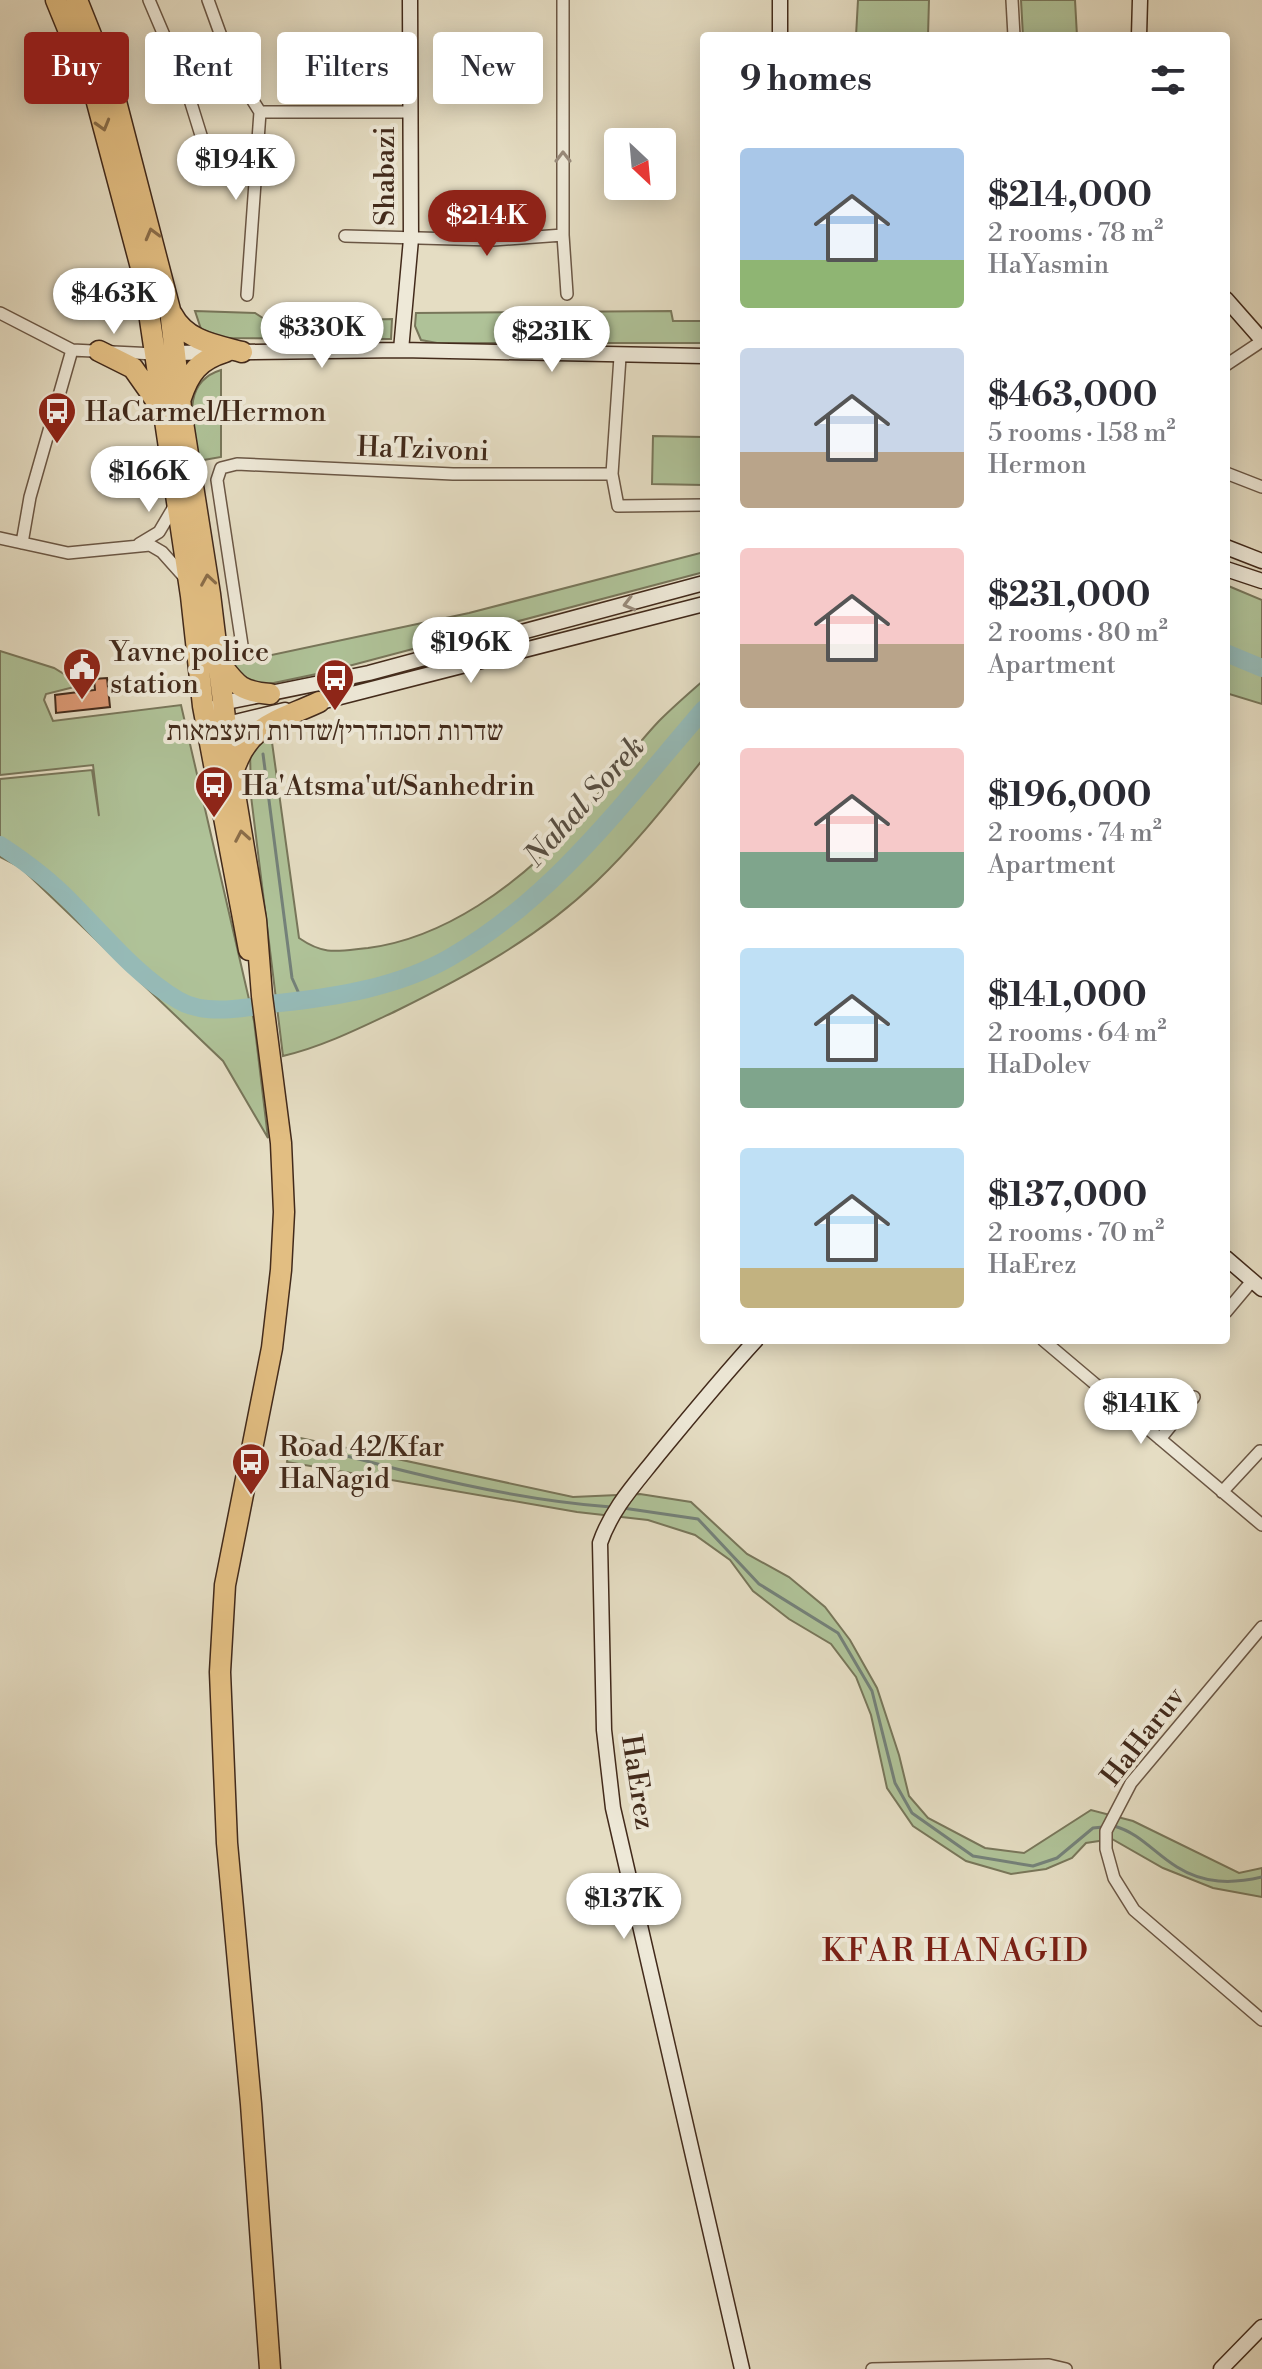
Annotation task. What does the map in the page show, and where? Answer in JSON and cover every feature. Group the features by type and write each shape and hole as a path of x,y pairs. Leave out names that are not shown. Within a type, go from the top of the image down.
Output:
{"highway":[{"path":"56,0 83,63 103,124 180,401 210,594 216,658 214,709 227,724 232,776 256,920 262,996 281,1143 284,1212 281,1270 272,1348 225,1585 220,1672 227,1843 251,2104 270,2369"},
{"path":"77,0 113,90 170,310 180,327 200,341 234,352"},
{"path":"164,426 165,353 170,310"},
{"path":"99,351 133,368 142,377 158,404 164,426 189,583 214,709 245,937 262,996"},
{"path":"180,401 187,379 200,363 234,352"},
{"path":"216,658 240,687 249,692 270,694"},
{"path":"232,776 241,750 254,734 319,702"}],"street":[{"path":"150,0 163,32"},
{"path":"208,0 220,32"},
{"name":"Shabazi","path":"401,350 411,239 410,0"},
{"path":"563,0 563,235 567,294"},
{"path":"780,0 780,32"},
{"path":"1012,0 1014,32"},
{"path":"1139,32 1140,0"},
{"path":"191,104 209,161"},
{"path":"247,295 260,112 255,104"},
{"path":"260,112 410,112"},
{"path":"345,236 493,240 563,235"},
{"path":"1230,304 1262,340 1230,362"},
{"path":"0,313 72,350 165,353 401,350 620,357 700,356"},
{"path":"22,543 30,497 72,350"},
{"path":"620,357 612,474 618,506 700,505"},
{"name":"HaTzivoni","path":"242,645 217,480 221,468 237,464 453,474 612,474"},
{"path":"1230,475 1262,487"},
{"path":"139,544 159,532 176,503"},
{"path":"0,538 68,553 139,544 157,548 189,583"},
{"path":"1230,549 1262,561"},
{"path":"1230,570 1262,581"},
{"path":"214,709 369,673 700,585"},
{"path":"227,724 700,605"},
{"path":"1230,1261 1257,1285 1230,1309"},
{"name":"HaErez","path":"742,2369 613,1808 604,1730 600,1543 612,1514 623,1499 753,1344"},
{"path":"1050,1344 1262,1525"},
{"path":"1160,1439 1194,1397"},
{"path":"1222,1492 1260,1451"},
{"name":"HaHaruv","path":"1262,1627 1131,1783 1106,1836 1106,1849 1114,1878 1134,1910 1262,2020"},
{"path":"1221,2369 1262,2327"},
{"path":"872,2369 1049,2365 1066,2369"}],"green space":[{"path":"858,0 929,0 928,32 856,32"},
{"path":"1021,0 1075,0 1077,32 1023,32"},
{"path":"195,311 255,313 269,322 392,319 391,339 224,338 201,329"},
{"path":"671,311 673,321 700,321 700,343 437,343 421,340 415,326 416,313"},
{"path":"221,370 221,457 198,461 192,421 194,396 208,376"},
{"path":"653,436 700,437 700,485 652,484"},
{"path":"700,553 700,573 326,672 264,685 240,679 234,663 469,613"},
{"path":"1230,587 1262,600 1262,704 1230,694"},
{"path":"0,651 54,668 82,685 46,694 44,700 53,721 181,705 254,1021 268,1138 223,1061 20,867 0,857 0,779 92,770 99,816 93,765 0,775"},
{"path":"700,684 700,763 625,853 574,902 526,938 449,984 341,1036 283,1056 251,796 250,751 271,735 299,938 317,948 340,951 397,942 425,933 452,921 503,889 569,829 659,721"},
{"path":"291,1436 573,1497 640,1494 691,1502 747,1554 789,1577 825,1607 850,1640 877,1688 909,1796 928,1818 985,1848 1024,1853 1091,1810 1133,1821 1239,1873 1262,1868 1262,1897 1213,1888 1163,1868 1112,1839 1086,1843 1072,1858 1046,1869 1011,1874 966,1861 913,1826 887,1788 871,1715 856,1677 831,1644 789,1619 753,1591 730,1560 695,1535 648,1520 577,1512 287,1462"}],"building":[{"name":"Yavne police station","path":"107,678 110,707 56,713 55,695 95,690 94,679"}],"waterway":[{"name":"Nahal Sorek","path":"1230,655 1262,668"},
{"name":"Nahal Sorek","path":"0,845 54,886 149,979 189,1005 227,1009 344,994 429,968 487,934 522,907 586,845 700,714"},
{"path":"263,754 292,978 300,996 309,1000"},
{"path":"293,1447 338,1454 487,1489 611,1507"},
{"path":"623,1508 698,1519 759,1584 838,1633 872,1691 895,1783 912,1813 973,1856 1033,1866 1057,1858 1093,1828 1103,1827"},
{"path":"1114,1826 1132,1834 1169,1862 1197,1877 1229,1881 1262,1877"}],"place":[{"name":"HaCarmel/Hermon","path":"57,445"},
{"name":"Yavne police station","path":"82,701"},
{"name":"שדרות הסנהדרין/שדרות העצמאות","path":"335,712"},
{"name":"Ha'Atsma'ut/Sanhedrin","path":"214,819"},
{"name":"Road 42/Kfar HaNagid","path":"251,1496"}],"district":[{"name":"KFAR HANAGID","path":"956,1950"}]}
